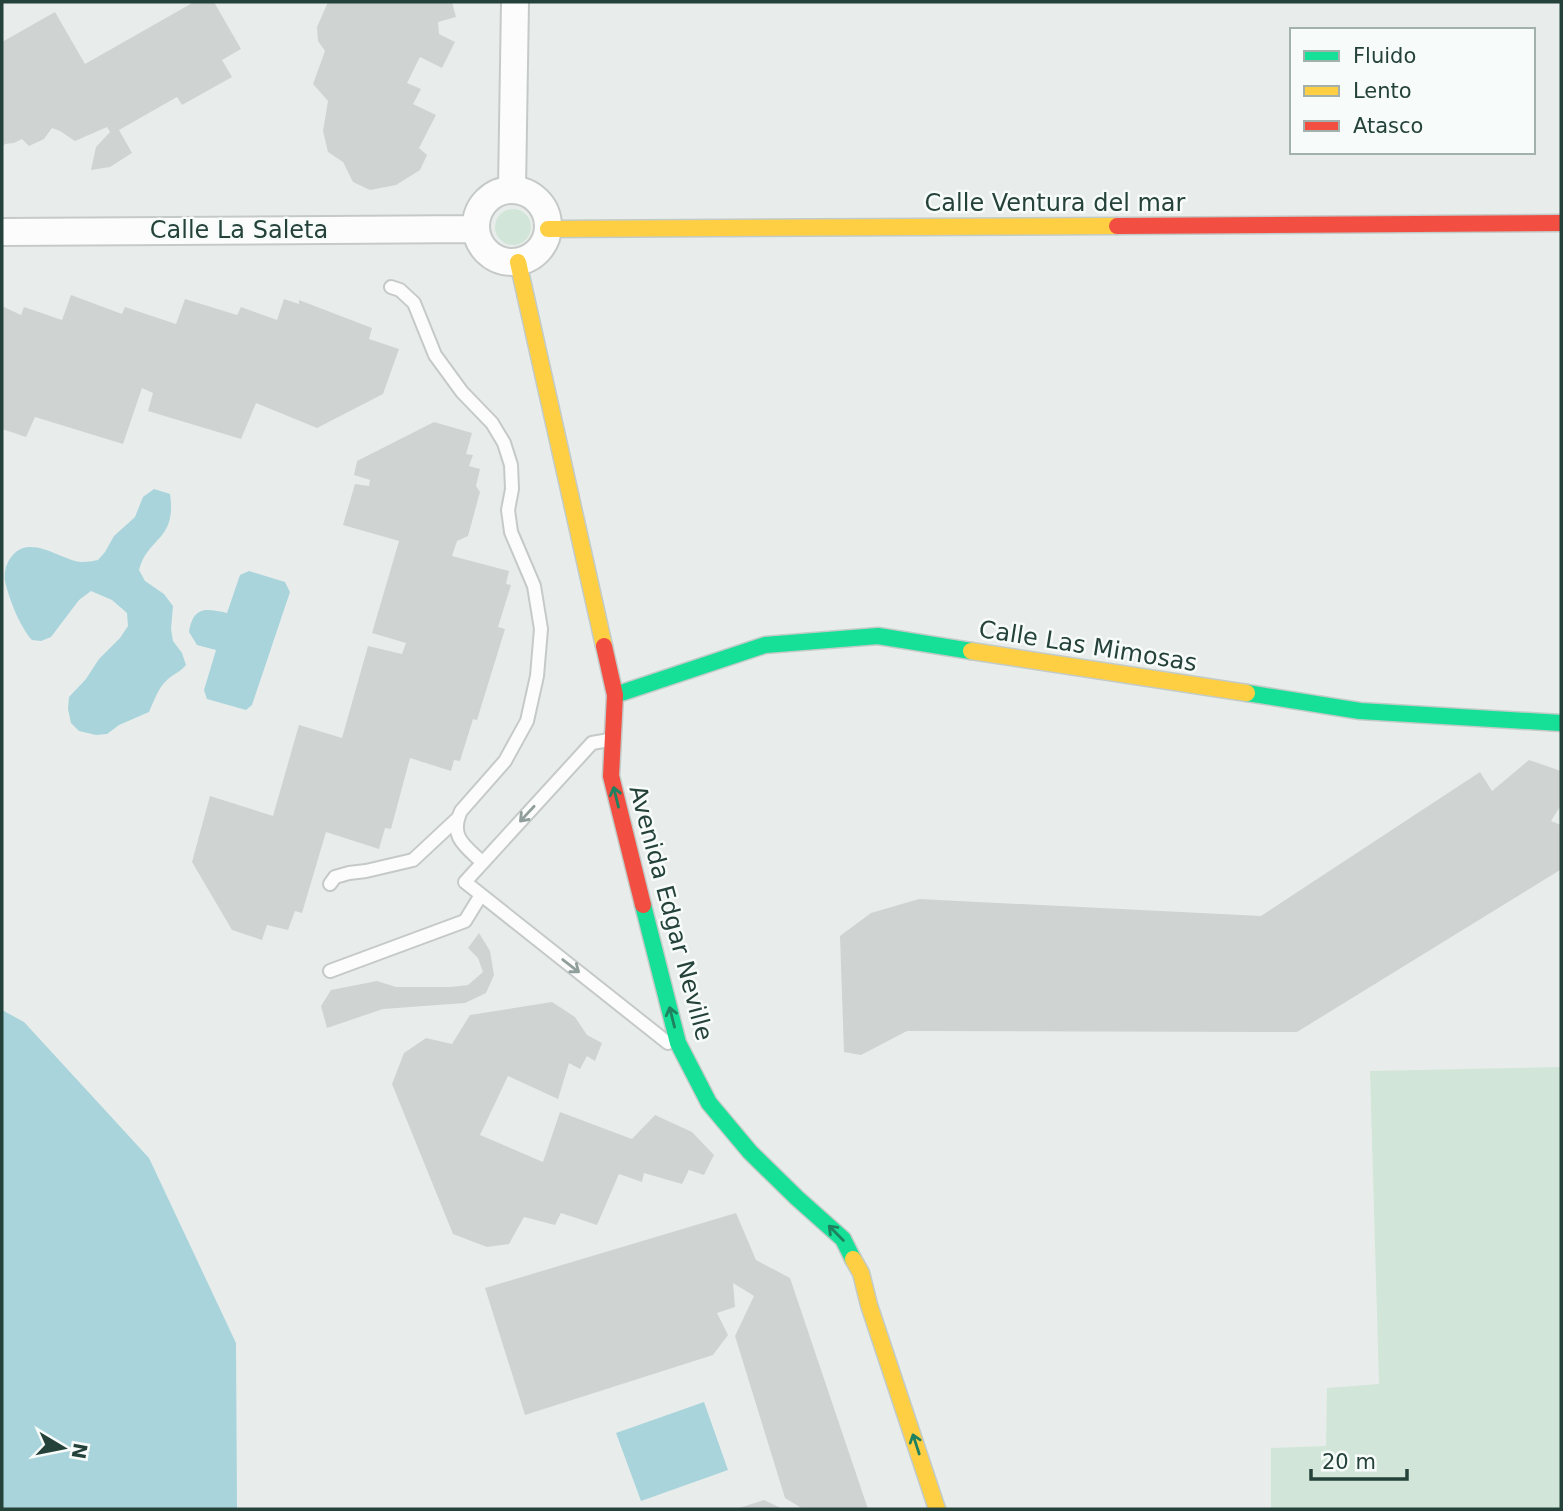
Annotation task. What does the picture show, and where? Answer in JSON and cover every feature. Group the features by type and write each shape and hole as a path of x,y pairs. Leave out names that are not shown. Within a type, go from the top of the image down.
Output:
{"street":[{"path":"512,189 515,2"},
{"path":"500,191 524,191 543,206 548,229 542,247 535,254 527,259 509,263 486,252 477,237 476,217 489,197 500,191"},
{"name":"Calle Ventura del mar","path":"548,229 1561,223"},
{"name":"Calle La Saleta","path":"2,232 476,229"},
{"name":"Avenida Edgar Neville","path":"517,262 615,695 611,776 678,1043 709,1103 750,1152 843,1239 861,1273 869,1305 937,1509"},
{"name":"Calle Las Mimosas","path":"615,695 765,645 878,636 1360,711 1561,723"}],"lane":[{"path":"391,288 400,290 414,303 435,355 462,392 492,424 504,443 511,465 512,489 508,510 511,532 534,586 541,629 537,676 527,721 505,761 461,811 458,818 457,834 461,842 482,862"},
{"path":"613,739 592,743 465,882 671,1045 678,1043"},
{"path":"330,884 335,877 413,860 458,818"},
{"path":"330,971 465,921 481,895"}],"green space":[{"path":"513,209 526,214 531,227 526,240 513,245 500,240 495,227 500,214"},
{"path":"1561,1067 1561,1509 1271,1509 1271,1448 1326,1446 1327,1388 1379,1384 1370,1071"}],"water":[{"path":"154,489 170,494 169,521 166,530 143,559 139,570 145,581 164,594 173,606 173,641 182,653 186,665 164,683 149,712 119,725 107,734 96,735 79,731 71,723 69,697 86,679 99,659 120,638 128,626 127,613 112,600 91,591 79,600 51,637 41,641 32,640 12,604 5,581 6,568 12,556 28,547 46,550 74,561 98,560 114,536 135,517 143,497"},
{"path":"249,571 285,582 290,592 252,705 246,710 207,699 204,690 216,650 197,645 189,632 197,613 213,610 227,613 240,575"},
{"path":"2,1010 24,1022 149,1158 236,1343 237,1509 2,1509"},
{"path":"704,1402 728,1470 641,1501 616,1433"}],"building":[{"path":"194,2 214,2 241,49 222,60 232,77 182,105 177,97 119,130 132,153 110,167 91,170 96,147 110,132 107,127 75,141 52,128 44,139 29,146 22,139 2,147 2,42 55,12 85,64"},
{"path":"328,2 452,2 456,17 438,22 439,34 455,42 442,68 420,57 407,83 421,89 413,104 436,115 419,148 427,155 420,170 396,185 370,190 353,182 343,162 328,152 323,131 328,101 313,84 325,51 318,41 317,27"},
{"path":"71,295 122,314 125,307 176,324 185,299 237,315 241,307 277,320 284,299 299,304 299,300 372,328 369,339 399,349 383,394 317,428 256,403 241,439 148,411 153,393 142,388 123,444 35,417 26,437 2,429 2,306 21,315 24,307 62,320"},
{"path":"434,422 472,433 466,454 473,455 469,466 480,469 476,486 480,492 468,536 457,541 452,556 509,571 506,584 511,585 498,627 505,629 477,720 473,719 460,761 454,760 451,771 410,758 391,829 385,828 379,849 326,832 302,913 295,911 288,930 267,925 262,940 232,930 192,862 210,796 273,816 299,725 342,738 368,646 402,654 406,643 372,633 399,541 343,525 355,484 369,486 370,480 354,475 357,461"},
{"path":"1529,760 1561,771 1561,805 1551,821 1561,825 1560,870 1297,1032 907,1031 861,1055 844,1052 840,936 871,913 919,899 1261,916 1480,772 1492,791"},
{"path":"479,933 490,951 494,975 486,993 465,1003 383,1009 327,1028 321,1006 331,990 377,981 396,987 468,985 483,972 478,958 468,948"},
{"path":"552,1002 575,1017 587,1035 602,1043 595,1061 587,1056 580,1069 569,1063 558,1099 508,1076 480,1135 543,1162 560,1112 632,1139 655,1115 692,1132 714,1155 704,1175 689,1170 682,1184 644,1173 642,1182 619,1174 597,1225 561,1213 555,1225 524,1217 509,1244 487,1247 453,1234 392,1084 404,1053 426,1038 452,1044 470,1015"},
{"path":"736,1213 756,1260 790,1278 868,1509 803,1509 785,1498 735,1336 754,1296 733,1283 735,1307 717,1313 728,1335 713,1355 525,1415 485,1288"},
{"path":"764,1500 783,1509 736,1509"}],"traffic: fast":[{"path":"615,695 765,645 878,636 971,651"},
{"path":"1247,693 1360,711 1561,723"},
{"path":"643,905 678,1043 709,1103 750,1152 843,1239 853,1259"}],"traffic: slow":[{"path":"548,229 1117,226"},
{"path":"518,262 604,646"},
{"path":"971,651 1247,693"},
{"path":"853,1259 861,1273 869,1305 937,1509"}],"traffic: jam":[{"path":"1117,226 1561,223"},
{"path":"604,646 615,695 611,776 643,905"}]}
